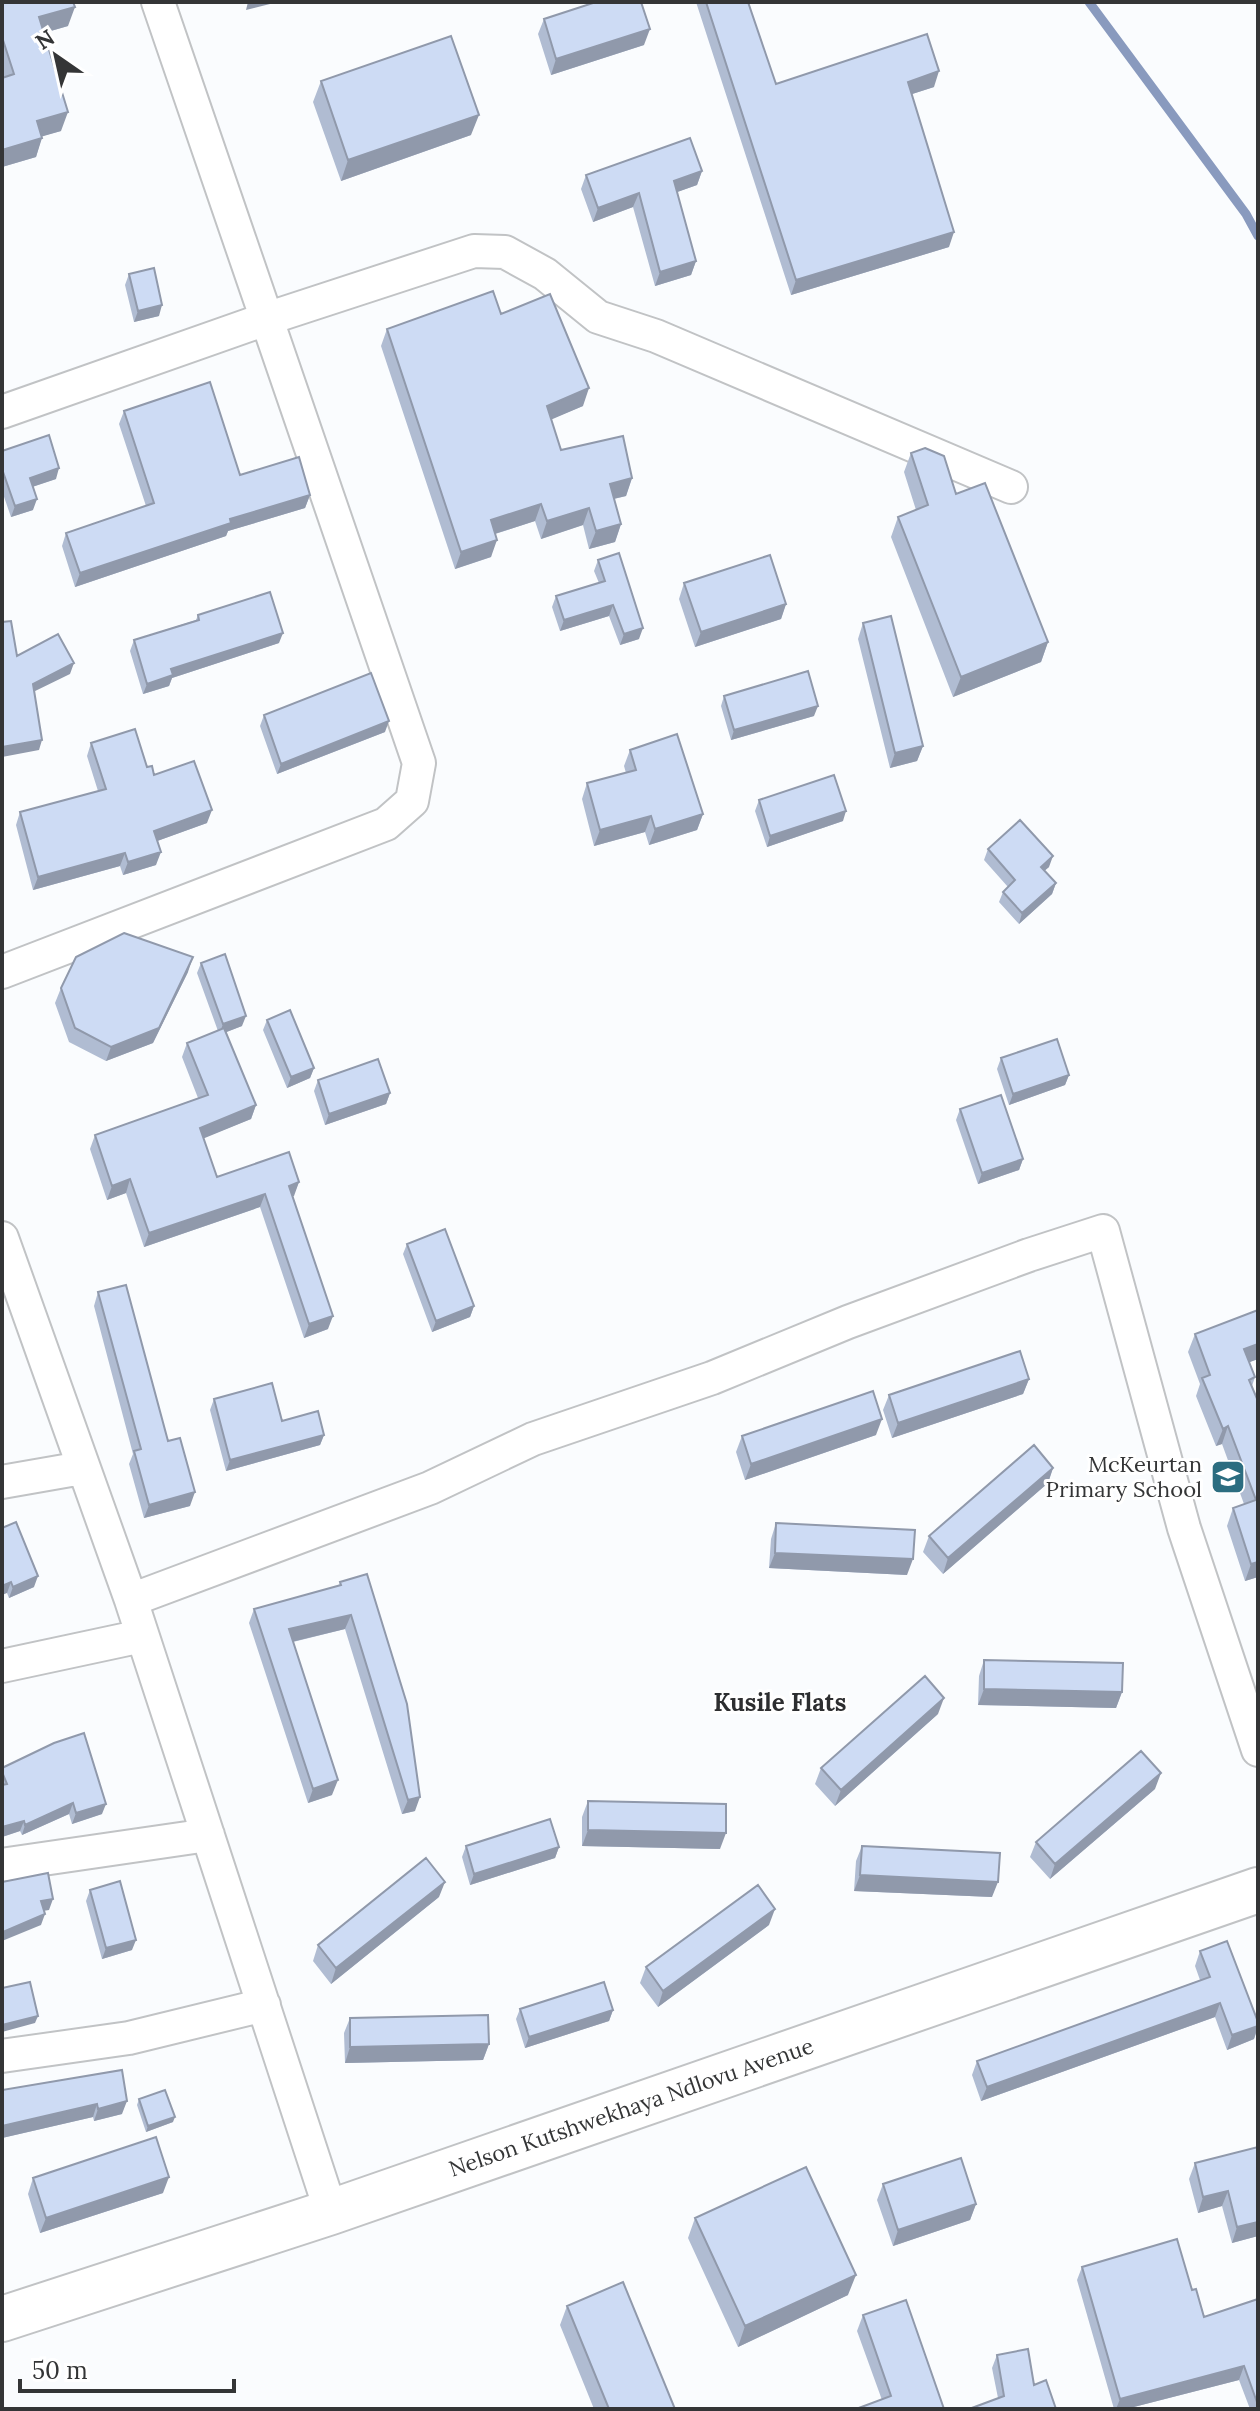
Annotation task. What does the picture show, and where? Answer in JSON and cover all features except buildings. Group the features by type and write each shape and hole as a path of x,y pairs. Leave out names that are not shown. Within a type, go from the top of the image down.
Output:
{"street":[{"path":"2,972 386,824 412,801 419,763 158,2"},
{"path":"2,412 266,319 474,251 505,252 545,274 598,317 656,336 1011,487"},
{"path":"131,1600 430,1488 533,1439 712,1378 862,1317 1103,1231 1184,1528 1258,1750"},
{"path":"2,1238 131,1600 331,2212"},
{"path":"2,1482 82,1468"},
{"path":"2,1666 142,1636"},
{"path":"2,1865 208,1835"},
{"name":"Nelson Kutshwekhaya Ndlovu Avenue","path":"2,2319 331,2212 1258,1890"},
{"path":"2,2056 129,2038 264,2005"}],"waterway":[{"path":"1089,2 1246,214 1258,236"}],"place":[{"name":"McKeurtan Primary School","path":"1228,1477"}],"district":[{"name":"Kusile Flats","path":"780,1702"}]}
